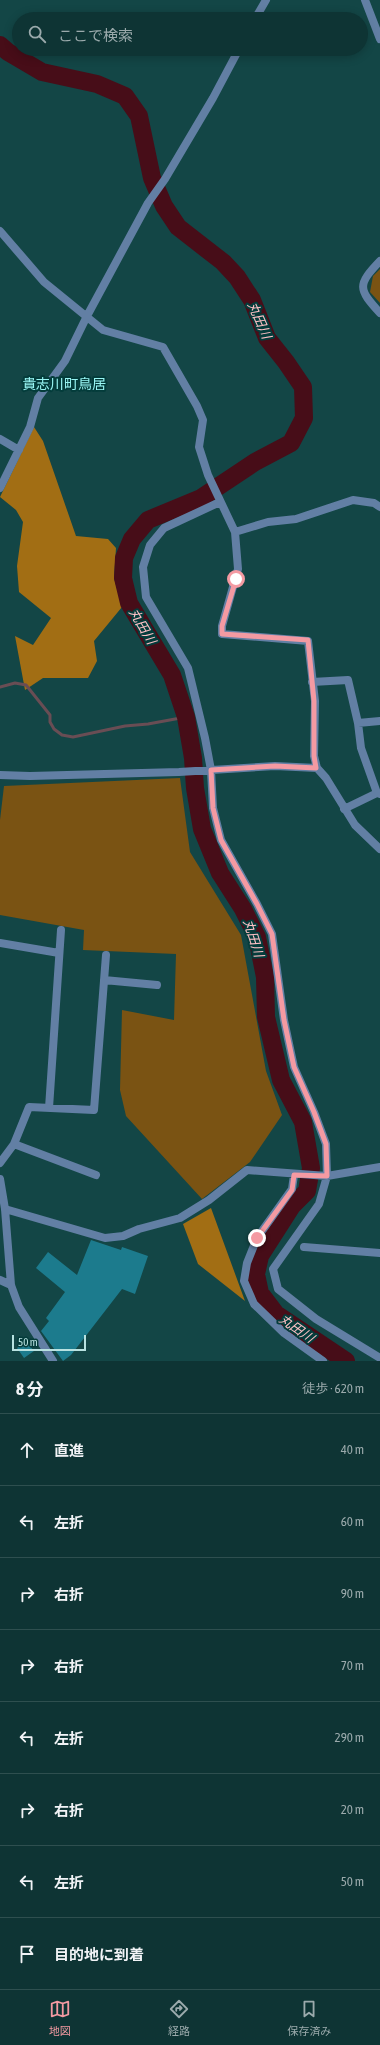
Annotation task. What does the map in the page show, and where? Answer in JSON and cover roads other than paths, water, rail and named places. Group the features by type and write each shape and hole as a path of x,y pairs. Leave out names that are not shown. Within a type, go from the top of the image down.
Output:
{"street":[{"path":"259,12 266,0"},
{"path":"365,0 380,39"},
{"path":"0,488 30,428 38,398 65,361 87,316 148,203 213,98 235,56"},
{"path":"0,231 44,282 103,330 163,347 194,400 203,420 200,447 208,475 235,532 238,569 222,626 222,634 308,640 314,701 314,756 316,768 326,778 355,825 380,849"},
{"path":"380,261 367,275 363,285 364,296 380,313"},
{"path":"0,439 19,450"},
{"path":"235,532 268,522 296,519 353,500 374,503 380,507"},
{"path":"220,502 164,528 150,545 143,568 146,597 188,668 198,705 211,770 213,808 221,840 272,934 284,1020 294,1067 326,1144 327,1176 320,1204 273,1269 278,1290 316,1319 380,1358"},
{"path":"312,682 348,680 358,723 361,748 378,793 344,809"},
{"path":"358,723 380,721"},
{"path":"0,775 30,776 178,772 275,766 316,768"},
{"path":"49,1108 61,930"},
{"path":"0,943 59,953"},
{"path":"0,1163 14,1144 29,1107 94,1110 106,955"},
{"path":"104,980 157,985"},
{"path":"14,1144 96,1175"},
{"path":"5,1209 105,1238 124,1236 139,1229 180,1218 209,1200 247,1170 294,1175 327,1176 380,1167"},
{"path":"294,1175 292,1190 257,1238 246,1263 244,1281 254,1304 284,1333 323,1361"},
{"path":"0,1179 5,1209 11,1285 18,1307 53,1361"},
{"path":"304,1247 380,1253"},
{"path":"0,1280 11,1285"}],"waterway":[{"name":"丸田川","path":"0,45 12,54"},
{"name":"丸田川","path":"15,56 42,72 97,84 125,96 139,116 152,178 164,206 178,227 223,262 237,277 252,300 267,338 303,387 304,418 291,443 255,462 201,498 148,520 132,539 124,558 123,578 129,603 172,675 186,717 202,829 220,873 243,909 257,937 265,977 266,1017 281,1080 303,1122 311,1168 307,1191 292,1206 260,1256 256,1274 260,1293 276,1314 346,1361"},
{"path":"0,687 15,683 26,685 50,715 50,722 54,729 62,735 73,737 125,726 148,724 186,717"}],"district":[{"name":"貴志川町鳥居","path":"64,384"}]}
